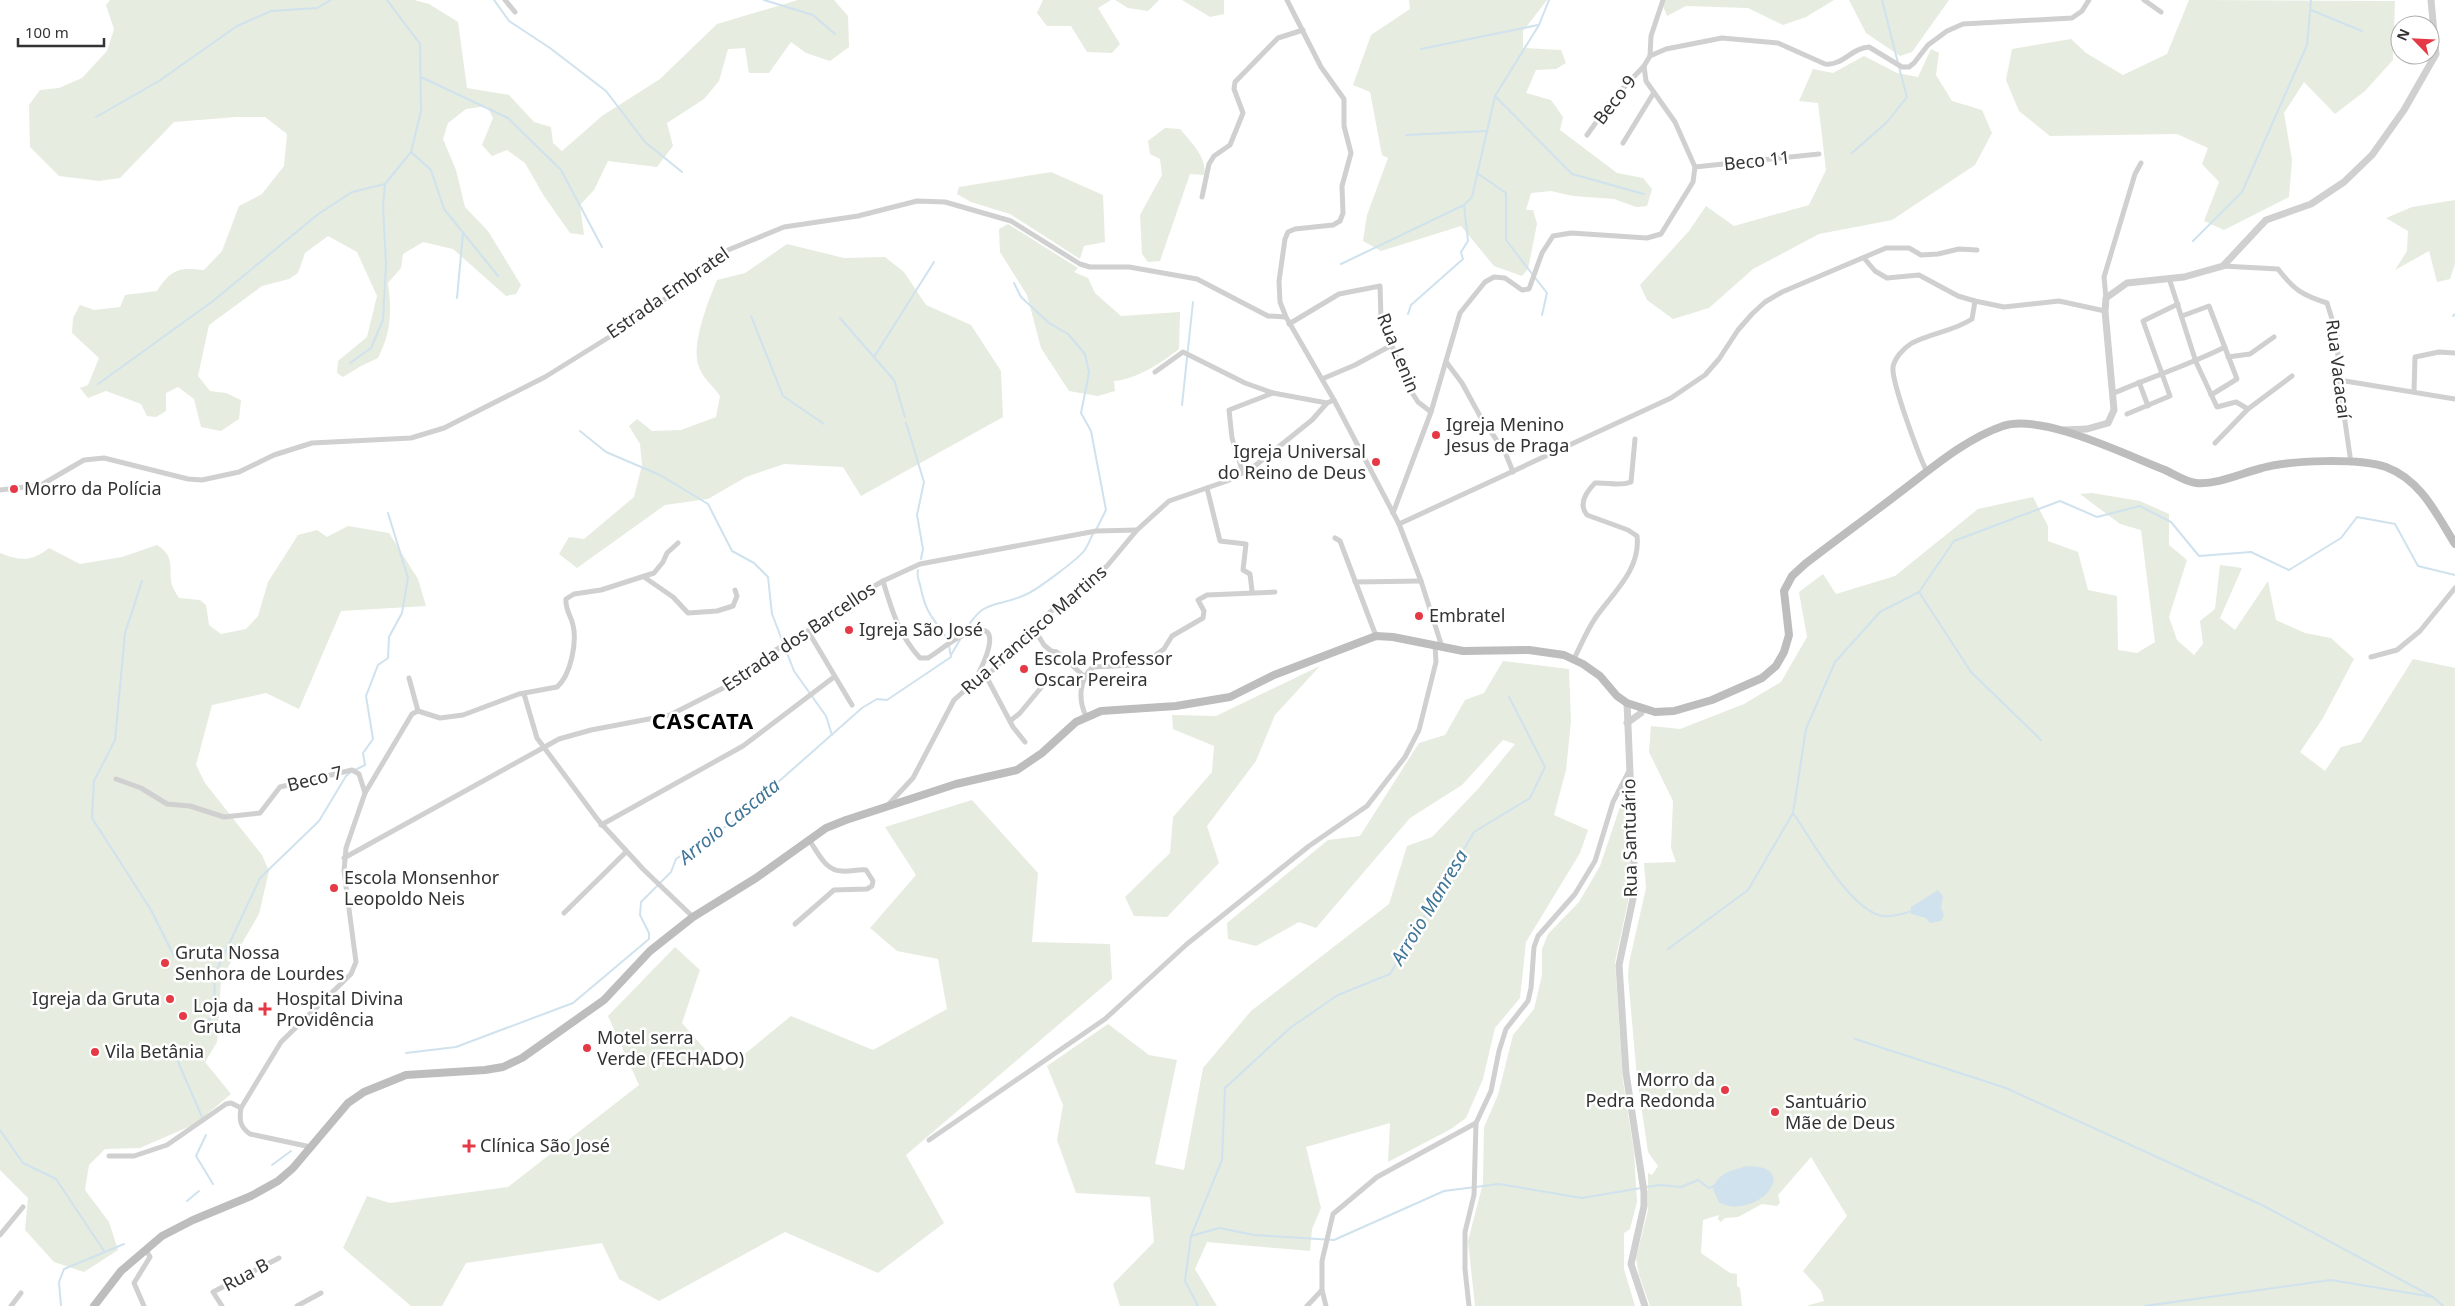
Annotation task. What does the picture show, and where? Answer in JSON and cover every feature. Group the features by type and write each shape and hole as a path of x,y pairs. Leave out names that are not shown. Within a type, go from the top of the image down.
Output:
{"main road":[{"path":"94,1306 110,1283 170,1231 251,1196 278,1181 293,1168 348,1103 364,1092 386,1081 406,1075 485,1070 503,1067 522,1058 604,1000 650,952 693,917 756,878 826,828 956,784 1017,770 1086,716 1110,709 1176,706 1230,698 1274,675 1376,636 1393,637 1477,652 1529,650 1554,653 1574,659 1600,676 1617,696 1627,703 1655,712 1689,708 1762,678 1776,666 1784,652 1789,635 1784,591 1792,576 1926,472 1975,439 2004,426 2028,422 2060,430 2196,483 2226,479 2264,467 2302,462 2375,464 2387,468 2413,484 2426,497 2455,544"}],"street":[{"path":"505,0 515,12"},
{"path":"929,1140 1105,1019 1187,944 1310,846 1367,806 1405,757 1419,730 1436,662 1438,646 1421,581 1399,524 1334,400 1289,324 1280,302 1279,281 1285,239 1288,232 1294,229 1333,225 1340,220 1343,213 1342,186 1351,153 1344,126 1344,99 1321,67 1287,0"},
{"path":"1663,0 1651,36 1650,56 1666,48 1722,38 1778,43 1825,64 1843,61 1853,51 1868,47 1902,67 1908,67 1914,63 1928,45 1947,31 1963,24 2072,18 2082,11 2089,0"},
{"path":"2144,0 2160,12"},
{"path":"2106,298 2127,284 2169,278 2223,266 2266,220 2311,204 2344,182 2372,155 2404,110 2436,54 2431,0"},
{"path":"1202,197 1209,164 1214,156 1230,145 1242,113 1234,89 1235,82 1278,38 1303,30"},
{"name":"Beco 9","path":"1587,135 1612,100 1644,66 1650,56"},
{"path":"1393,513 1432,412 1460,313 1485,282 1494,276 1505,278 1522,290 1528,289 1542,253 1553,236 1571,233 1647,238 1661,234 1693,182 1695,167 1675,122 1653,94 1646,81 1644,66"},
{"path":"1624,143 1653,94"},
{"name":"Beco 11","path":"1695,167 1819,154"},
{"path":"2060,430 2087,429 2108,423 2114,410 2114,393 2105,311 2104,276 2135,174 2141,163"},
{"name":"Estrada Embratel","path":"0,490 41,485 91,458 104,458 188,480 202,480 239,472 274,455 312,444 411,438 444,428 545,377 643,316 728,250 784,227 858,216 917,201 945,202 1011,221 1080,264 1090,267 1109,265 1129,267 1197,278 1268,316 1286,317"},
{"path":"1399,524 1671,398 1705,375 1720,359 1738,330 1765,302 1782,292 1892,248 1909,248 1921,255 1938,254 1959,249 1977,250"},
{"path":"1864,258 1875,271 1887,278 1919,275 1958,296 1975,301 2004,307 2059,301 2105,311"},
{"name":"Rua Vacacaí","path":"2223,266 2278,269 2294,288 2304,296 2327,303 2337,335 2339,380 2351,463"},
{"path":"2169,278 2196,362 2218,408 2236,402 2248,409"},
{"name":"Rua Lenin","path":"1289,324 1339,294 1380,286 1381,319 1409,388 1418,402 1432,412"},
{"path":"1926,472 1907,415 1900,403 1893,367 1900,353 1910,344 1972,319 1975,301"},
{"path":"2127,414 2170,396 2143,322 2178,304"},
{"path":"2182,316 2209,306 2237,379 2211,396"},
{"path":"2228,357 2250,354 2274,337"},
{"path":"1322,379 1355,365 1392,345"},
{"path":"2114,393 2162,372 2196,362 2225,347"},
{"path":"1155,372 1183,352 1245,383 1273,393 1326,403"},
{"path":"2414,392 2415,357 2439,352 2455,353"},
{"path":"1447,363 1462,383 1480,416 1505,452 1513,472"},
{"path":"2214,443 2248,409 2292,376"},
{"path":"2339,380 2455,399"},
{"path":"2139,382 2148,406"},
{"path":"1243,472 1232,438 1229,410 1273,393"},
{"path":"1137,530 1169,501 1207,488 1243,472 1312,420 1326,403 1334,400"},
{"path":"1574,659 1596,618 1621,586 1636,553 1638,544 1637,536 1628,530 1587,515 1582,506 1584,499 1595,483 1604,482 1621,485 1631,482 1635,439"},
{"path":"1207,488 1220,541 1246,544 1243,570 1250,574 1252,591"},
{"name":"Estrada dos Barcellos","path":"344,858 544,746 591,730 670,715 737,681 762,658 808,631 854,598 920,564 1096,532 1137,530"},
{"name":"Rua Francisco Martins","path":"885,808 912,778 954,700 974,682 986,676 1033,627 1108,566 1137,530"},
{"path":"1335,538 1340,541 1376,636"},
{"path":"311,1146 250,1134 244,1129 240,1119 241,1108 281,1042 351,974 356,962 344,858 365,793 412,714 418,711 440,718 463,715 524,694 556,687 566,672 575,635 572,622 565,609 566,600 574,594 601,590 654,573 663,562 667,553 678,543"},
{"path":"644,577 673,597 688,613 717,611 733,606 737,596 735,590"},
{"path":"884,581 896,624 907,644 920,658 928,658 970,632 981,630 990,638 990,648 974,682"},
{"path":"1355,582 1421,581"},
{"path":"2372,657 2397,650 2420,632 2455,588"},
{"path":"1086,716 1080,696 1085,677 1090,669 1096,665 1134,665 1156,656 1172,636 1203,618 1204,611 1198,600 1202,597 1213,594 1252,591 1275,592"},
{"path":"1033,627 1044,645 1085,677"},
{"path":"808,631 852,705"},
{"path":"986,676 1010,721 1025,742"},
{"path":"601,825 743,746 834,677"},
{"path":"409,678 418,711"},
{"path":"1010,721 1020,713 1044,684"},
{"path":"524,694 538,738 601,825 693,917"},
{"name":"Rua Santuário","path":"1627,703 1635,889 1620,965 1626,1073 1644,1192 1644,1206 1631,1264 1645,1306"},
{"path":"1627,723 1641,712 1642,709"},
{"name":"Beco 7","path":"116,779 141,788 158,801 167,804 190,806 224,817 260,813 280,787 352,770 358,774 365,793"},
{"path":"1469,1306 1465,1232 1474,1195 1476,1123 1491,1091 1498,1051 1506,1029 1528,1001 1531,988 1534,947 1538,936 1575,894 1595,861 1613,802 1629,771"},
{"path":"795,924 834,890 867,889 872,886 874,881 866,870 839,871 828,867 808,840"},
{"path":"564,913 626,852"},
{"path":"109,1156 134,1156 167,1145 226,1104 231,1103 241,1108"},
{"path":"1326,1306 1322,1290 1322,1261 1333,1214 1377,1177 1476,1123"},
{"path":"0,1235 23,1207"},
{"path":"144,1306 134,1283 150,1257 146,1250"},
{"name":"Rua B","path":"222,1306 213,1292 279,1258"},
{"path":"1307,1306 1322,1290"},
{"path":"11,1306 22,1293"},
{"path":"297,1306 321,1293"}],"shaded area":[{"path":"110,0 414,0 429,4 458,22 467,88 509,95 534,122 551,127 553,143 562,151 602,116 660,79 717,24 798,0 834,0 848,16 849,47 830,61 806,53 791,42 769,73 749,73 745,48 728,49 719,81 704,99 667,123 673,146 657,167 608,161 594,190 580,205 584,235 570,233 544,196 525,163 507,150 492,156 482,145 493,118 487,106 466,109 448,123 443,139 456,170 465,207 488,231 521,285 516,294 506,296 453,249 423,242 403,254 401,268 388,283 390,303 388,330 378,358 343,377 337,373 338,361 367,337 377,296 357,252 328,236 305,253 298,273 289,279 262,286 209,325 198,376 210,391 226,393 241,400 239,419 221,431 201,427 194,399 178,387 166,393 166,411 156,417 147,416 141,404 106,391 88,398 80,388 88,385 99,358 72,333 73,318 80,305 94,310 120,307 125,295 157,291 167,278 176,271 188,269 204,270 222,251 239,206 262,194 284,166 287,134 265,117 236,117 174,122 120,178 99,181 59,176 30,147 29,105 40,90 59,88 82,78 107,51 114,29 106,5"},
{"path":"1043,0 1111,0 1098,8 1120,44 1112,53 1087,52 1071,26 1047,26 1037,13"},
{"path":"1115,0 1159,0 1148,11 1128,8"},
{"path":"1182,0 1224,0 1224,14 1210,17"},
{"path":"1409,0 1547,0 1523,31 1523,48 1561,50 1566,63 1556,69 1536,70 1526,93 1551,100 1563,117 1560,130 1617,173 1643,178 1652,189 1647,206 1636,207 1614,199 1573,196 1551,191 1531,193 1526,210 1533,210 1537,224 1528,269 1522,276 1494,266 1461,226 1381,251 1363,241 1367,215 1388,158 1382,155 1370,92 1353,85 1371,35 1410,9"},
{"path":"1665,0 1834,0 1806,17 1783,25 1748,8 1686,6 1667,16 1663,6"},
{"path":"1849,0 1949,0 1912,52 1900,56 1866,33"},
{"path":"2189,0 2395,1 2395,15 2390,15 2390,63 2365,91 2335,114 2304,82 2284,113 2292,160 2289,197 2224,230 2204,221 2219,182 2202,164 2208,148 2177,134 2050,136 2019,111 2006,80 2012,49 2071,39 2086,53 2123,75 2167,54"},
{"path":"1931,49 1939,53 1936,75 1952,101 1982,110 1992,133 1975,165 1892,220 1819,234 1753,269 1709,308 1673,319 1647,300 1640,285 1689,231 1706,206 1734,226 1809,205 1826,170 1818,103 1799,101 1813,69 1833,73 1864,56 1897,73 1918,77"},
{"path":"1165,128 1180,129 1201,156 1205,169 1204,175 1190,174 1160,261 1148,262 1142,254 1140,215 1162,175 1160,159 1150,154 1148,141"},
{"path":"1051,172 1103,195 1105,242 1084,246 1080,259 1010,214 971,202 957,194 959,187"},
{"path":"2455,200 2455,264 2450,279 2437,282 2429,251 2395,270 2407,251 2408,231 2386,218 2412,207"},
{"path":"1008,224 1078,268 1074,272 1088,278 1095,293 1121,316 1180,312 1179,349 1157,365 1140,374 1114,381 1115,391 1098,396 1069,391 1041,348 1027,295 1000,252 999,229"},
{"path":"787,244 844,258 885,257 904,272 926,305 971,325 1001,371 1003,417 861,496 843,467 784,464 746,477 708,499 665,505 577,568 559,554 569,537 584,539 634,497 642,465 640,444 629,426 637,419 652,431 681,430 716,417 720,396 705,378 699,367 697,347 702,323 717,280 745,273"},
{"path":"2092,493 2140,501 2169,514 2169,545 2187,560 2169,617 2177,640 2194,655 2203,644 2200,621 2215,609 2220,565 2242,568 2220,618 2235,630 2268,581 2276,620 2305,633 2331,638 2354,659 2323,718 2300,752 2325,771 2341,747 2361,742 2413,659 2455,668 2455,1306 1806,1306 1824,1301 1821,1291 1803,1271 1847,1216 1811,1157 1778,1195 1780,1203 1777,1206 1762,1204 1738,1217 1725,1218 1721,1222 1718,1219 1719,1215 1703,1220 1701,1253 1730,1273 1737,1274 1737,1286 1740,1288 1742,1306 1650,1306 1639,1275 1636,1258 1648,1210 1648,1173 1652,1175 1658,1166 1648,1152 1637,1078 1628,976 1629,963 1646,888 1644,863 1676,862 1671,848 1673,801 1649,752 1651,726 1680,729 1744,704 1781,682 1807,637 1799,592 1823,574 1836,594 1895,576 1978,509 2033,497 2048,526 2048,541 2078,552 2088,590 2117,596 2118,650 2137,653 2155,642 2141,530 2120,524 2080,494"},
{"path":"348,526 389,533 418,579 426,606 341,611 299,709 266,693 212,705 196,765 205,783 262,855 269,871 259,914 221,979 217,1042 205,1062 231,1094 195,1124 140,1148 105,1149 89,1165 85,1190 109,1222 118,1250 84,1272 54,1262 25,1230 28,1198 0,1170 0,553 14,558 26,559 37,556 49,548 80,564 122,557 157,545 166,552 170,560 172,585 179,598 200,600 206,605 209,625 221,634 246,629 258,616 268,582 298,535 317,530 327,537"},
{"path":"1503,661 1569,669 1571,721 1566,770 1554,815 1588,830 1580,853 1526,942 1520,998 1495,1028 1483,1079 1466,1118 1451,1129 1388,1162 1390,1123 1306,1147 1321,1208 1312,1229 1310,1251 1207,1242 1195,1269 1217,1306 1120,1306 1113,1284 1154,1242 1150,1197 1076,1193 1057,1140 1063,1105 1047,1066 1108,1024 1149,1055 1177,1060 1155,1164 1184,1170 1203,1068 1251,1011 1389,904 1407,846 1432,837 1478,789 1515,744 1503,740 1462,785 1410,818 1316,928 1299,922 1256,946 1228,939 1227,923 1328,840 1360,836 1419,743 1445,735 1465,700 1484,693"},
{"path":"1320,666 1275,715 1256,761 1207,826 1219,863 1167,917 1134,916 1125,897 1170,853 1173,817 1212,772 1214,746 1173,729 1172,715 1216,716"},
{"path":"1625,792 1627,792 1631,888 1615,962 1623,1081 1634,1152 1637,1202 1630,1229 1624,1233 1624,1269 1635,1306 1475,1306 1468,1241 1483,1183 1484,1127 1498,1095 1513,1035 1534,1009 1542,975 1542,949 1548,934 1579,902 1600,866"},
{"path":"972,800 1038,873 1032,942 1110,944 1112,979 906,1155 944,1223 878,1273 785,1232 659,1301 619,1279 602,1243 466,1263 442,1306 411,1306 343,1248 367,1196 390,1203 508,1187 639,1085 608,1016 675,947 700,970 682,1023 724,1071 791,1016 873,1050 947,1009 938,959 897,951 870,928 916,875 885,827"}],"water":[{"path":"1938,890 1943,896 1941,908 1944,915 1941,921 1930,923 1926,918 1911,914 1911,907"},
{"path":"1747,1166 1763,1168 1772,1174 1774,1178 1772,1186 1767,1193 1752,1203 1744,1205 1726,1205 1719,1202 1713,1189 1718,1179 1726,1173"}],"waterway":[{"path":"96,117 159,81 237,26 271,11 317,8 331,0"},
{"path":"350,363 371,348 383,320 386,264 383,206 385,184 411,152 421,111 420,44 387,0"},
{"path":"494,0 509,21 550,48 606,91 645,142 682,172"},
{"path":"764,0 813,15 835,34"},
{"path":"1408,314 1411,305 1463,259 1461,252 1468,241 1464,205 1472,197 1495,96 1539,25 1549,0"},
{"path":"1882,0 1898,63"},
{"path":"2193,241 2242,192 2307,45 2311,0"},
{"path":"2311,10 2362,31"},
{"path":"1421,49 1538,25"},
{"path":"1852,153 1887,122 1907,97 1899,67"},
{"path":"421,77 508,118 561,170 602,247"},
{"path":"1496,97 1572,174 1644,194"},
{"path":"1406,135 1486,131"},
{"path":"411,152 431,170 444,209 498,276"},
{"path":"1477,173 1506,193 1506,240 1547,293 1542,315"},
{"path":"98,384 213,301 317,215 352,192 385,184"},
{"path":"1341,264 1464,205"},
{"path":"457,298 463,233"},
{"path":"874,357 934,262"},
{"path":"1014,283 1021,297 1049,323 1068,334 1085,354 1089,373 1081,413 1091,431 1106,510 1096,530"},
{"path":"1182,405 1193,302"},
{"path":"751,316 783,396 824,424"},
{"name":"Arroio Cascata","path":"840,318 894,380 905,417"},
{"name":"Arroio Cascata","path":"906,423 924,482 917,515 923,549 921,559"},
{"path":"580,431 606,452 660,475 708,504 732,551 754,563 768,577 772,614 794,671 826,716 832,735"},
{"path":"1668,949 1748,890 1793,813 1806,729 1835,662 1880,612 1919,592 1954,541 2060,501 2097,517 2140,506 2171,522 2199,556 2251,552 2289,570 2341,538 2357,517 2395,524 2418,566 2455,575"},
{"path":"355,770 365,765 363,753 373,739 366,696 378,665 388,658 389,637 402,613 408,578 388,513"},
{"path":"964,633 971,621 985,608 1029,593 1058,573 1084,551 1093,534"},
{"name":"Arroio Cascata","path":"918,570 923,599 932,618 948,641"},
{"path":"142,581 125,633 115,740 94,781 92,818 151,910 174,956"},
{"path":"1919,592 1971,672 2041,740"},
{"path":"951,655 961,638"},
{"name":"Arroio Cascata","path":"406,1053 456,1047 573,1003 649,939 649,933 640,915 641,902 671,872 676,859 734,821 862,708 877,699 887,700 951,657 949,646"},
{"name":"Arroio Manresa","path":"1198,1306 1185,1281 1191,1236 1222,1160 1225,1088 1290,1028 1338,995 1390,974 1474,832 1530,798 1545,767 1509,697"},
{"path":"208,1021 214,1014 215,974 260,878 319,821 346,776 351,772"},
{"path":"1793,813 1832,872 1857,901 1869,911 1882,916 1912,911"},
{"path":"1855,1039 2006,1088 2264,1206 2433,1297"},
{"path":"176,1057 202,1117"},
{"path":"0,1130 23,1163 56,1179 104,1251"},
{"path":"206,1135 196,1156 213,1184"},
{"name":"Arroio Cascata","path":"272,1165 291,1151"},
{"path":"1646,1187 1660,1185 1681,1187 1698,1180 1709,1188 1716,1185"},
{"path":"1191,1236 1219,1228 1254,1235 1334,1240 1444,1191 1499,1184 1582,1198 1641,1188"},
{"name":"Arroio Cascata","path":"187,1201 199,1191"},
{"name":"Arroio Cascata","path":"61,1306 59,1282 64,1269 124,1244"},
{"path":"2145,1306 2331,1280 2433,1297 2443,1306"}],"place":[{"name":"Igreja Menino Jesus de Praga","path":"1436,435"},
{"name":"Igreja Universal do Reino de Deus","path":"1376,462"},
{"name":"Morro da Polícia","path":"14,489"},
{"name":"Embratel","path":"1419,616"},
{"name":"Igreja São José","path":"849,630"},
{"name":"Escola Professor Oscar Pereira","path":"1024,669"},
{"name":"Escola Monsenhor Leopoldo Neis","path":"334,888"},
{"name":"Gruta Nossa Senhora de Lourdes","path":"165,963"},
{"name":"Igreja da Gruta","path":"170,999"},
{"name":"Hospital Divina Providência","path":"265,1009"},
{"name":"Loja da Gruta","path":"183,1016"},
{"name":"Motel serra Verde (FECHADO)","path":"587,1048"},
{"name":"Vila Betânia","path":"95,1052"},
{"name":"Morro da Pedra Redonda","path":"1725,1090"},
{"name":"Santuário Mãe de Deus","path":"1775,1112"},
{"name":"Clínica São José","path":"469,1146"}],"district":[{"name":"CASCATA","path":"703,721"}]}
